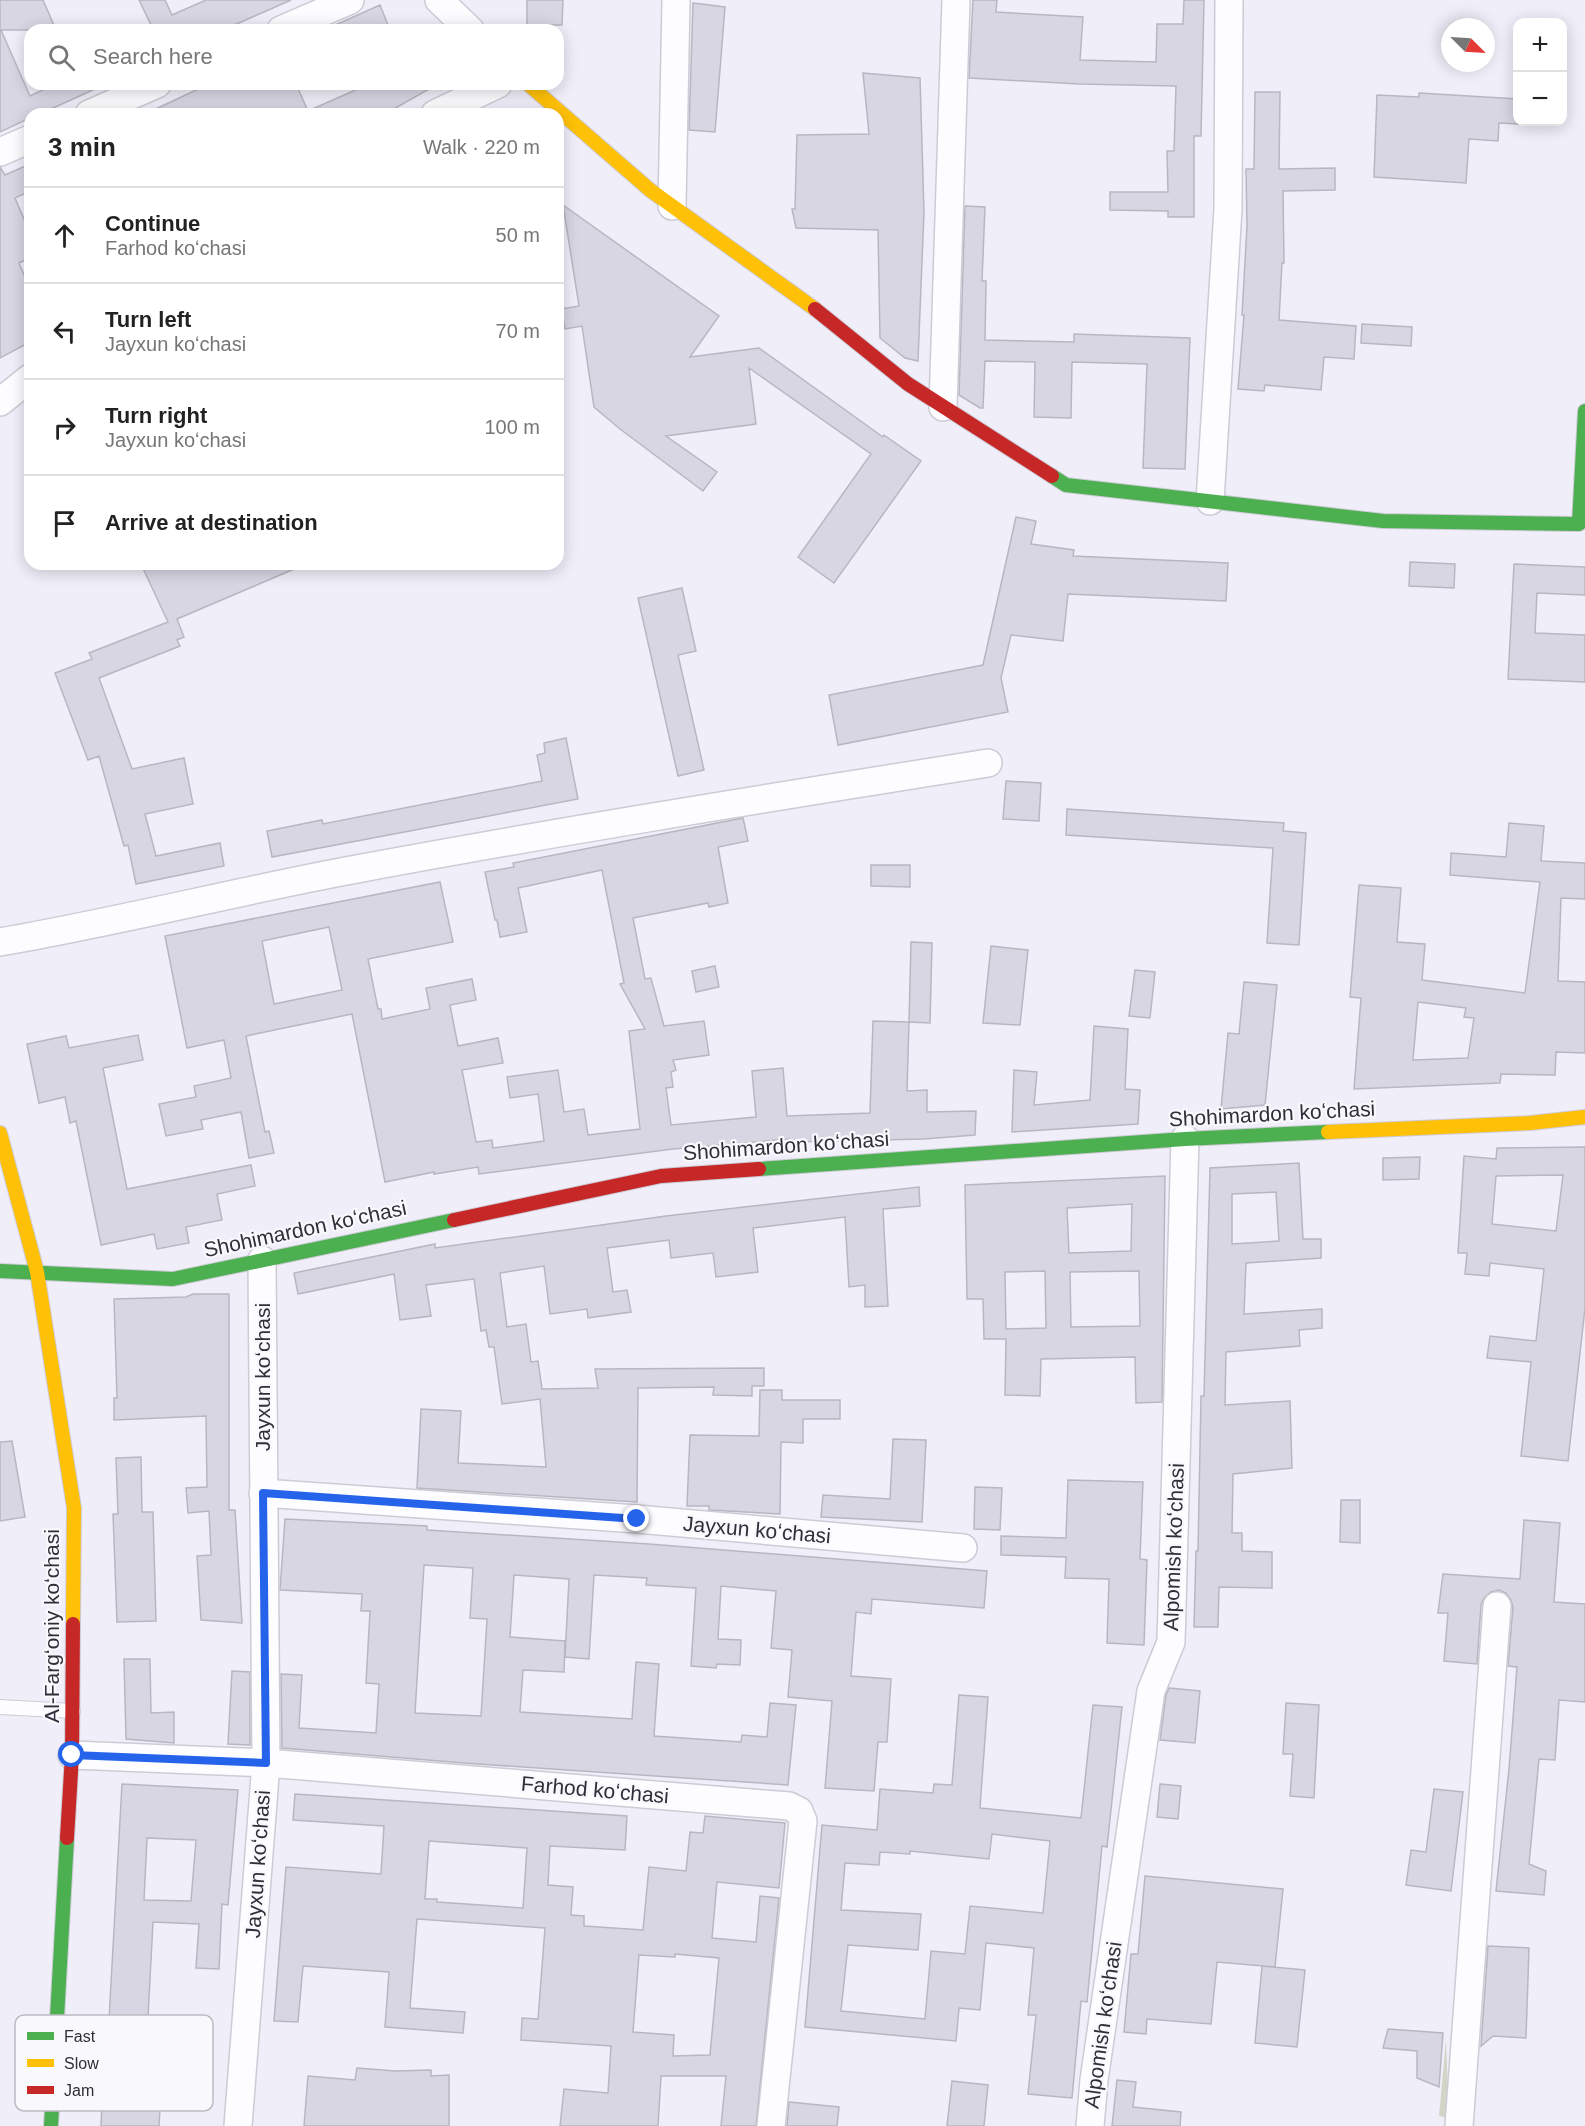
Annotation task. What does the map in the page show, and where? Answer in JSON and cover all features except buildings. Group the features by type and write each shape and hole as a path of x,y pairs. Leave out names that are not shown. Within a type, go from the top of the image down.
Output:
{"street":[{"path":"295,24 350,0"},
{"path":"439,0 464,24"},
{"path":"672,206 676,0"},
{"path":"943,406 956,0"},
{"path":"1210,501 1228,209 1229,0"},
{"path":"103,108 144,90"},
{"path":"448,108 485,90"},
{"path":"535,90 556,108"},
{"path":"564,115 650,190 805,301 908,384 1066,485 1383,521 1579,524 1585,411"},
{"path":"0,152 24,142"},
{"path":"0,402 24,383"},
{"path":"0,942 75,929 345,872 630,821 988,763"},
{"name":"Shohimardon koʻchasi","path":"0,1271 173,1279 661,1176 1185,1139 1530,1123 1585,1118"},
{"name":"Al-Fargʻoniy koʻchasi","path":"0,1132 37,1272 74,1508 72,1755 57,2015"},
{"name":"Alpomish koʻchasi","path":"1090,2126 1094,2080 1151,1691 1172,1642 1185,1139"},
{"name":"Jayxun koʻchasi","path":"238,2126 266,1763 262,1260"},
{"name":"Jayxun koʻchasi","path":"263,1493 637,1519 963,1548"},
{"path":"1459,2126 1497,1606"},
{"name":"Farhod koʻchasi","path":"72,1755 266,1763 789,1806 799,1811 803,1821 771,2126"},
{"name":"Al-Fargʻoniy koʻchasi","path":"51,2126 52,2111"}],"lane":[{"path":"0,1707 72,1711"}],"shaded area":[{"path":"1446,2040 1449,2118 1439,2116"}],"traffic: fast":[{"path":"1052,476 1066,485 1383,521 1579,524 1585,411"},
{"path":"759,1169 1185,1139 1328,1132"},
{"path":"0,1271 173,1279 454,1220"},
{"path":"57,2015 67,1838"},
{"path":"51,2126 52,2111"}],"traffic: slow":[{"path":"535,90 556,108"},
{"path":"564,115 650,190 815,309"},
{"path":"1328,1132 1530,1123 1585,1117"},
{"path":"0,1133 37,1272 74,1508 73,1624"}],"traffic: jam":[{"path":"815,309 908,384 1052,476"},
{"path":"454,1220 661,1176 759,1169"},
{"path":"67,1838 72,1755 73,1624"}],"route":[{"path":"72,1755 266,1763 263,1493 637,1519"}]}
